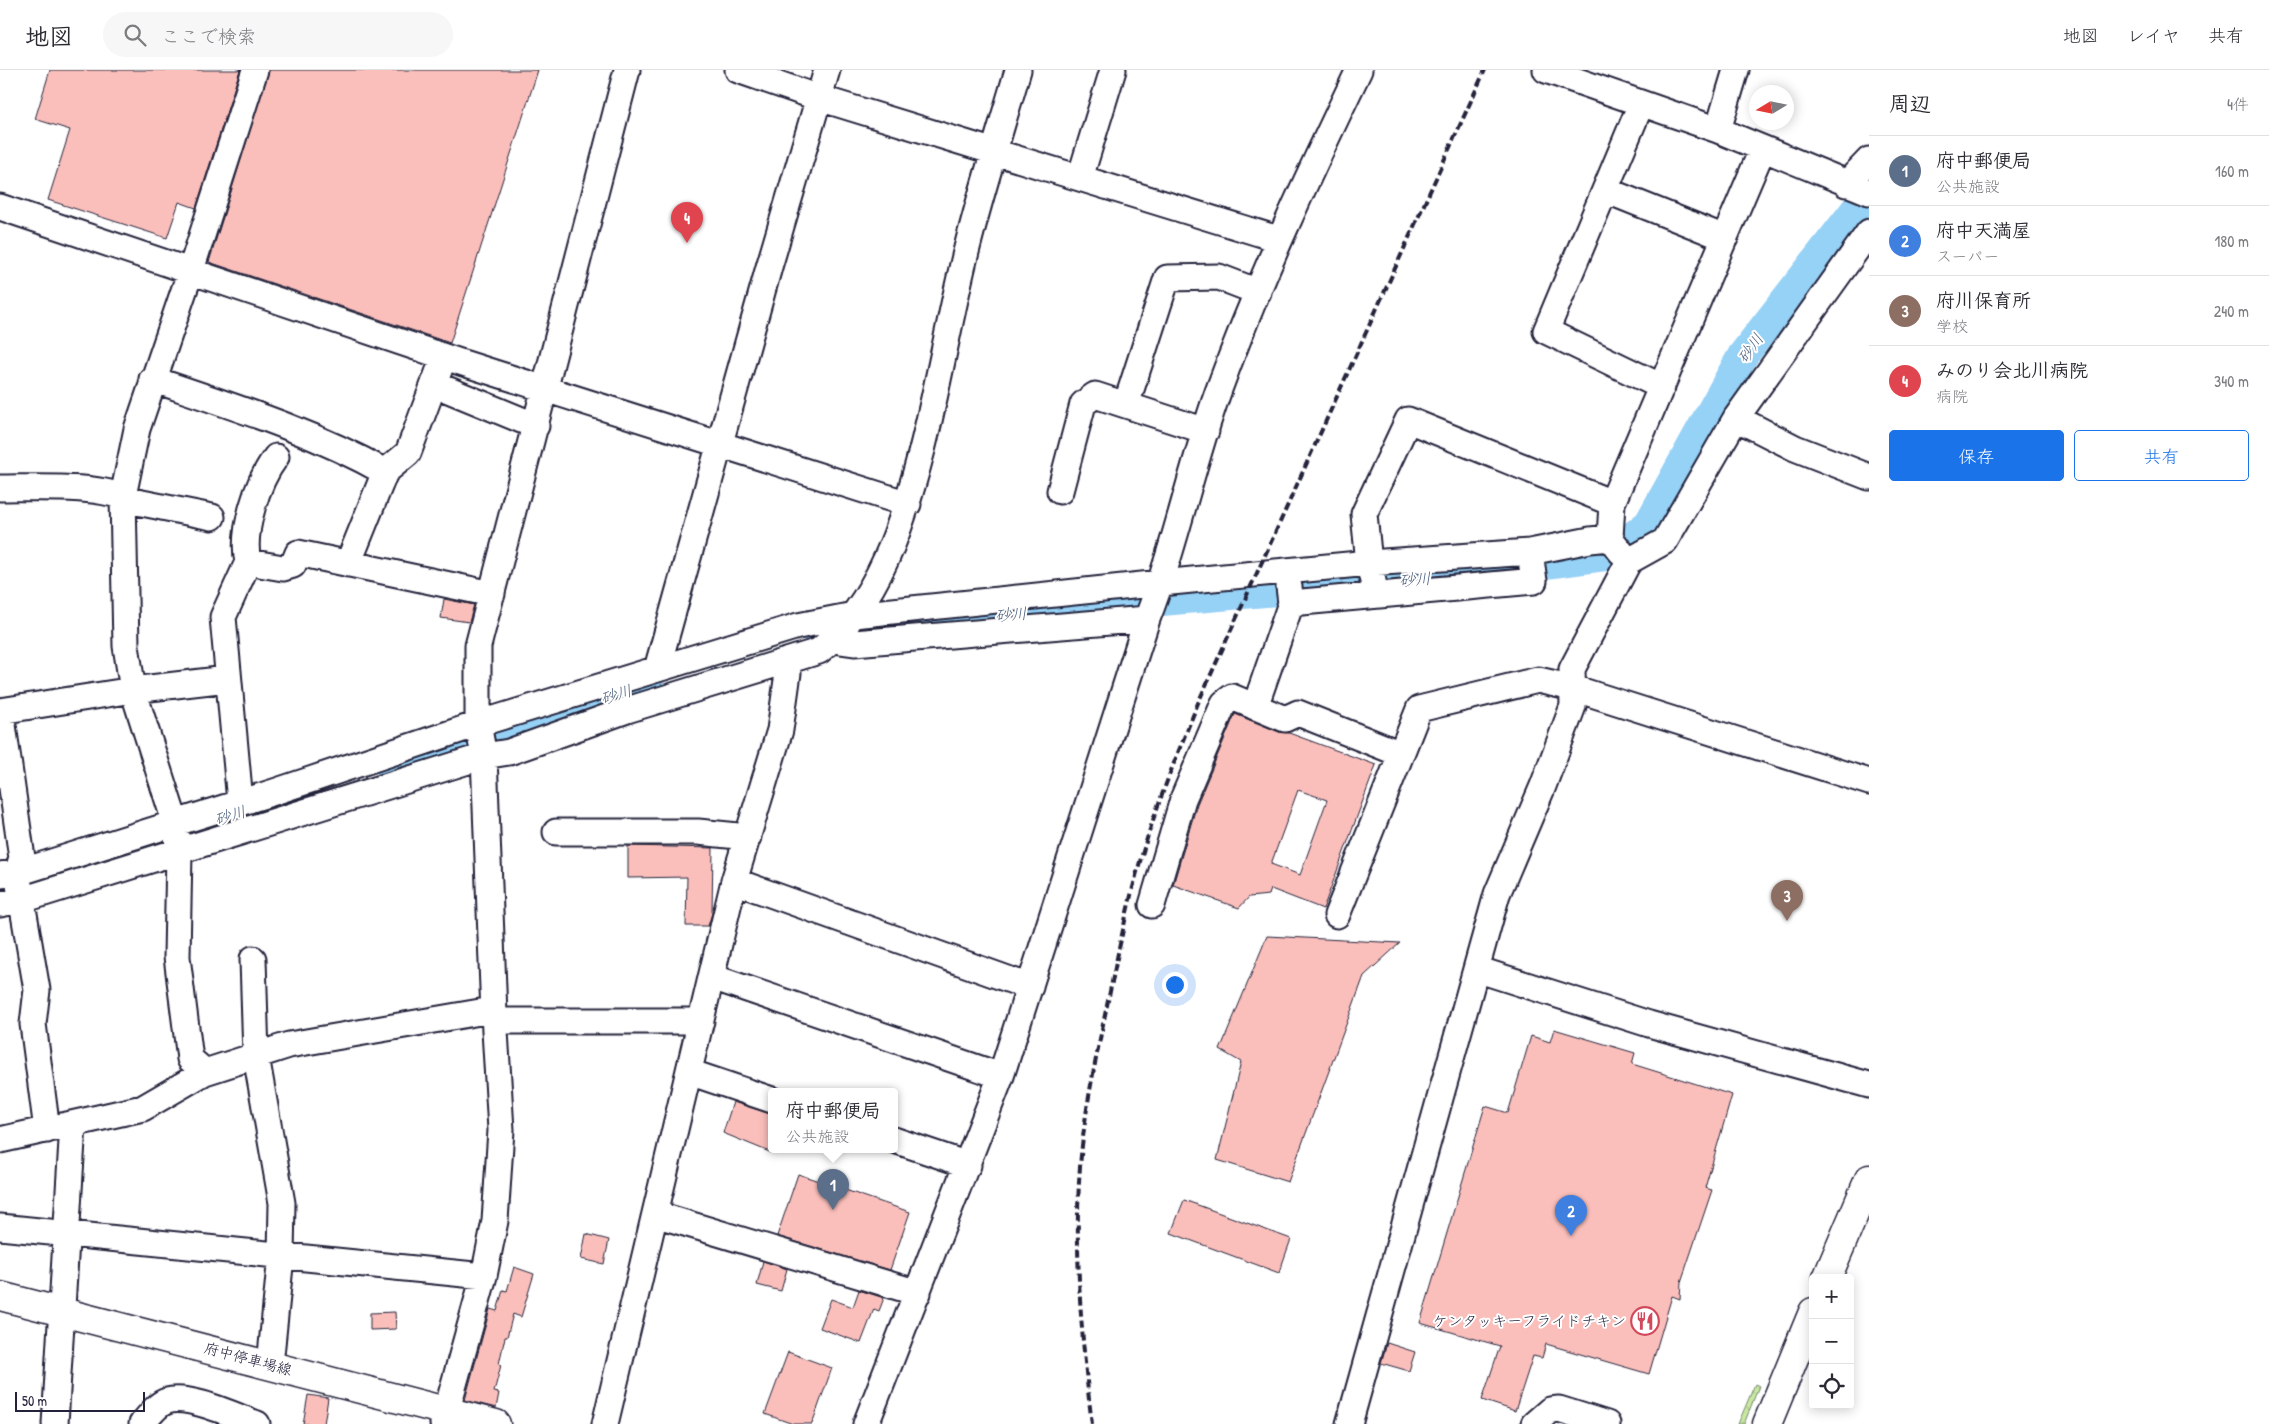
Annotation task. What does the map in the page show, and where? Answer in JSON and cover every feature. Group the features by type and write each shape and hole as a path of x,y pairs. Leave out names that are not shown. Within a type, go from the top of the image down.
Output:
{"main road":[{"path":"1829,1274 1869,1179"},
{"name":"府中停車場線","path":"0,1296 270,1365 445,1417 496,1424"},
{"path":"1767,1424 1810,1319"}],"street":[{"path":"205,1072 190,1059 177,957 179,852 175,822 134,690 126,646 123,496 136,429 191,270 255,70"},
{"path":"445,1417 484,1276 495,1221 501,1130 494,1014 484,756 478,724 478,646 628,70"},
{"path":"738,70 819,98 1278,240"},
{"path":"657,669 769,267 827,70"},
{"path":"11,902 179,852 484,756 509,752 627,710 819,651 833,640 854,615 895,541 908,504 938,385 967,249 1018,70"},
{"path":"1080,178 1113,70"},
{"path":"866,1424 1002,1076 1147,619 1161,583 1218,393 1278,240 1359,70"},
{"path":"1546,70 1718,130 1762,150 1858,188 1869,160"},
{"path":"1718,130 1736,70"},
{"path":"1641,104 1546,331 1662,387"},
{"path":"1629,562 1610,538 1612,503 1762,150"},
{"path":"1605,190 1725,238"},
{"path":"0,208 191,270 444,357 908,504"},
{"path":"1349,1424 1496,894 1544,786 1573,706 1572,670 1629,562 1665,540 1736,418 1869,232"},
{"path":"1126,405 1167,278 1219,277 1258,292"},
{"path":"348,564 385,472 408,453 444,357"},
{"path":"152,379 270,420 346,451 385,472"},
{"path":"434,384 536,426"},
{"path":"1060,491 1083,404 1095,395 1206,431"},
{"path":"1736,418 1795,448 1869,478"},
{"path":"1376,595 1369,564 1364,514 1408,420 1612,503"},
{"path":"240,802 227,679 223,617 248,562 244,548 252,512 266,471 276,457"},
{"path":"0,488 66,488 123,496 132,502 212,517"},
{"path":"8,874 240,802 478,724 798,626 854,615 1161,583 1369,564 1530,552 1610,538"},
{"path":"1292,603 1534,581 1530,552"},
{"path":"248,562 283,568 293,565 298,554 492,594"},
{"path":"1255,707 1292,603 1287,572"},
{"path":"833,640 854,643 1147,619"},
{"path":"605,1424 734,881 780,730 788,673 784,662"},
{"path":"47,1130 33,1024 37,990 11,902 8,874 22,858 0,711 134,690 227,679"},
{"path":"1337,915 1419,709 1538,680 1573,688 1869,782"},
{"path":"1152,905 1183,799 1224,703 1232,697 1285,719 1298,713 1401,754"},
{"path":"556,832 698,832 748,837"},
{"path":"734,881 1030,987"},
{"path":"253,959 256,1056 282,1203 281,1256 270,1365"},
{"path":"1476,969 1649,1024 1869,1085"},
{"path":"712,977 1002,1076"},
{"path":"0,1140 143,1108 205,1072 290,1045 480,1012 494,1014 502,1021 701,1021"},
{"path":"689,1072 768,1099"},
{"path":"55,1424 73,1124"},
{"path":"898,1141 968,1165"},
{"path":"655,1214 918,1293"},
{"path":"0,1227 484,1276"},
{"path":"142,1424 152,1411 168,1400 188,1400 256,1424"},
{"path":"1534,1424 1550,1410 1559,1409 1607,1424"}],"green space":[{"path":"1755,1384 1759,1386 1744,1424 1738,1424"}],"building":[{"path":"50,70 240,70 196,208 179,202 167,238 48,200 70,130 35,119"},
{"path":"269,70 538,70 450,343 209,262"},
{"path":"444,599 474,605 469,622 441,618"},
{"path":"1235,714 1279,732 1289,733 1376,765 1323,909 1271,889 1269,895 1249,897 1239,908 1173,885 1197,804","holes":["1298,790 1327,800 1300,875 1271,864"]},
{"path":"628,846 713,848 712,913 708,926 686,926 687,877 628,878"},
{"path":"1267,936 1400,943 1364,976 1288,1182 1217,1160 1241,1062 1220,1050"},
{"path":"1554,1029 1635,1053 1632,1064 1732,1095 1705,1188 1712,1190 1681,1282 1680,1299 1672,1296 1649,1374 1546,1344 1542,1358 1533,1356 1515,1411 1482,1400 1500,1346 1420,1323 1485,1106 1508,1113 1531,1036 1550,1042"},
{"path":"733,1102 768,1113 768,1151 723,1133"},
{"path":"798,1174 910,1212 890,1270 777,1236"},
{"path":"1184,1200 1291,1239 1279,1273 1171,1233"},
{"path":"586,1234 609,1240 604,1264 581,1259"},
{"path":"763,1261 787,1269 781,1291 757,1285"},
{"path":"514,1267 534,1274 521,1317 513,1314 507,1337 505,1337 499,1364 501,1365 494,1392 499,1393 496,1408 465,1400 490,1309 497,1311 503,1290 507,1291"},
{"path":"859,1290 884,1298 879,1311 874,1309 861,1343 820,1328 831,1299 853,1307"},
{"path":"395,1312 396,1329 370,1330 370,1313"},
{"path":"1387,1343 1415,1352 1409,1371 1381,1363"},
{"path":"788,1352 832,1368 812,1424 793,1424 765,1414"},
{"path":"308,1395 328,1398 324,1424 303,1424"}],"waterway":[{"name":"砂川","path":"818,634 868,626 1469,574 1610,555 1649,524 1743,355 1869,193"},
{"name":"砂川","path":"390,765 648,685"}],"railway":[{"path":"1092,1424 1082,1334 1078,1242 1079,1182 1086,1117 1097,1053 1139,865 1163,791 1198,703 1485,70"}],"place":[{"name":"みのり会北川病院","path":"687,243"},
{"name":"府川保育所","path":"1787,921"},
{"name":"府中郵便局","path":"833,1210"},
{"name":"府中天満屋","path":"1571,1236"},
{"name":"ケンタッキーフライドチキン","path":"1645,1321"}]}
